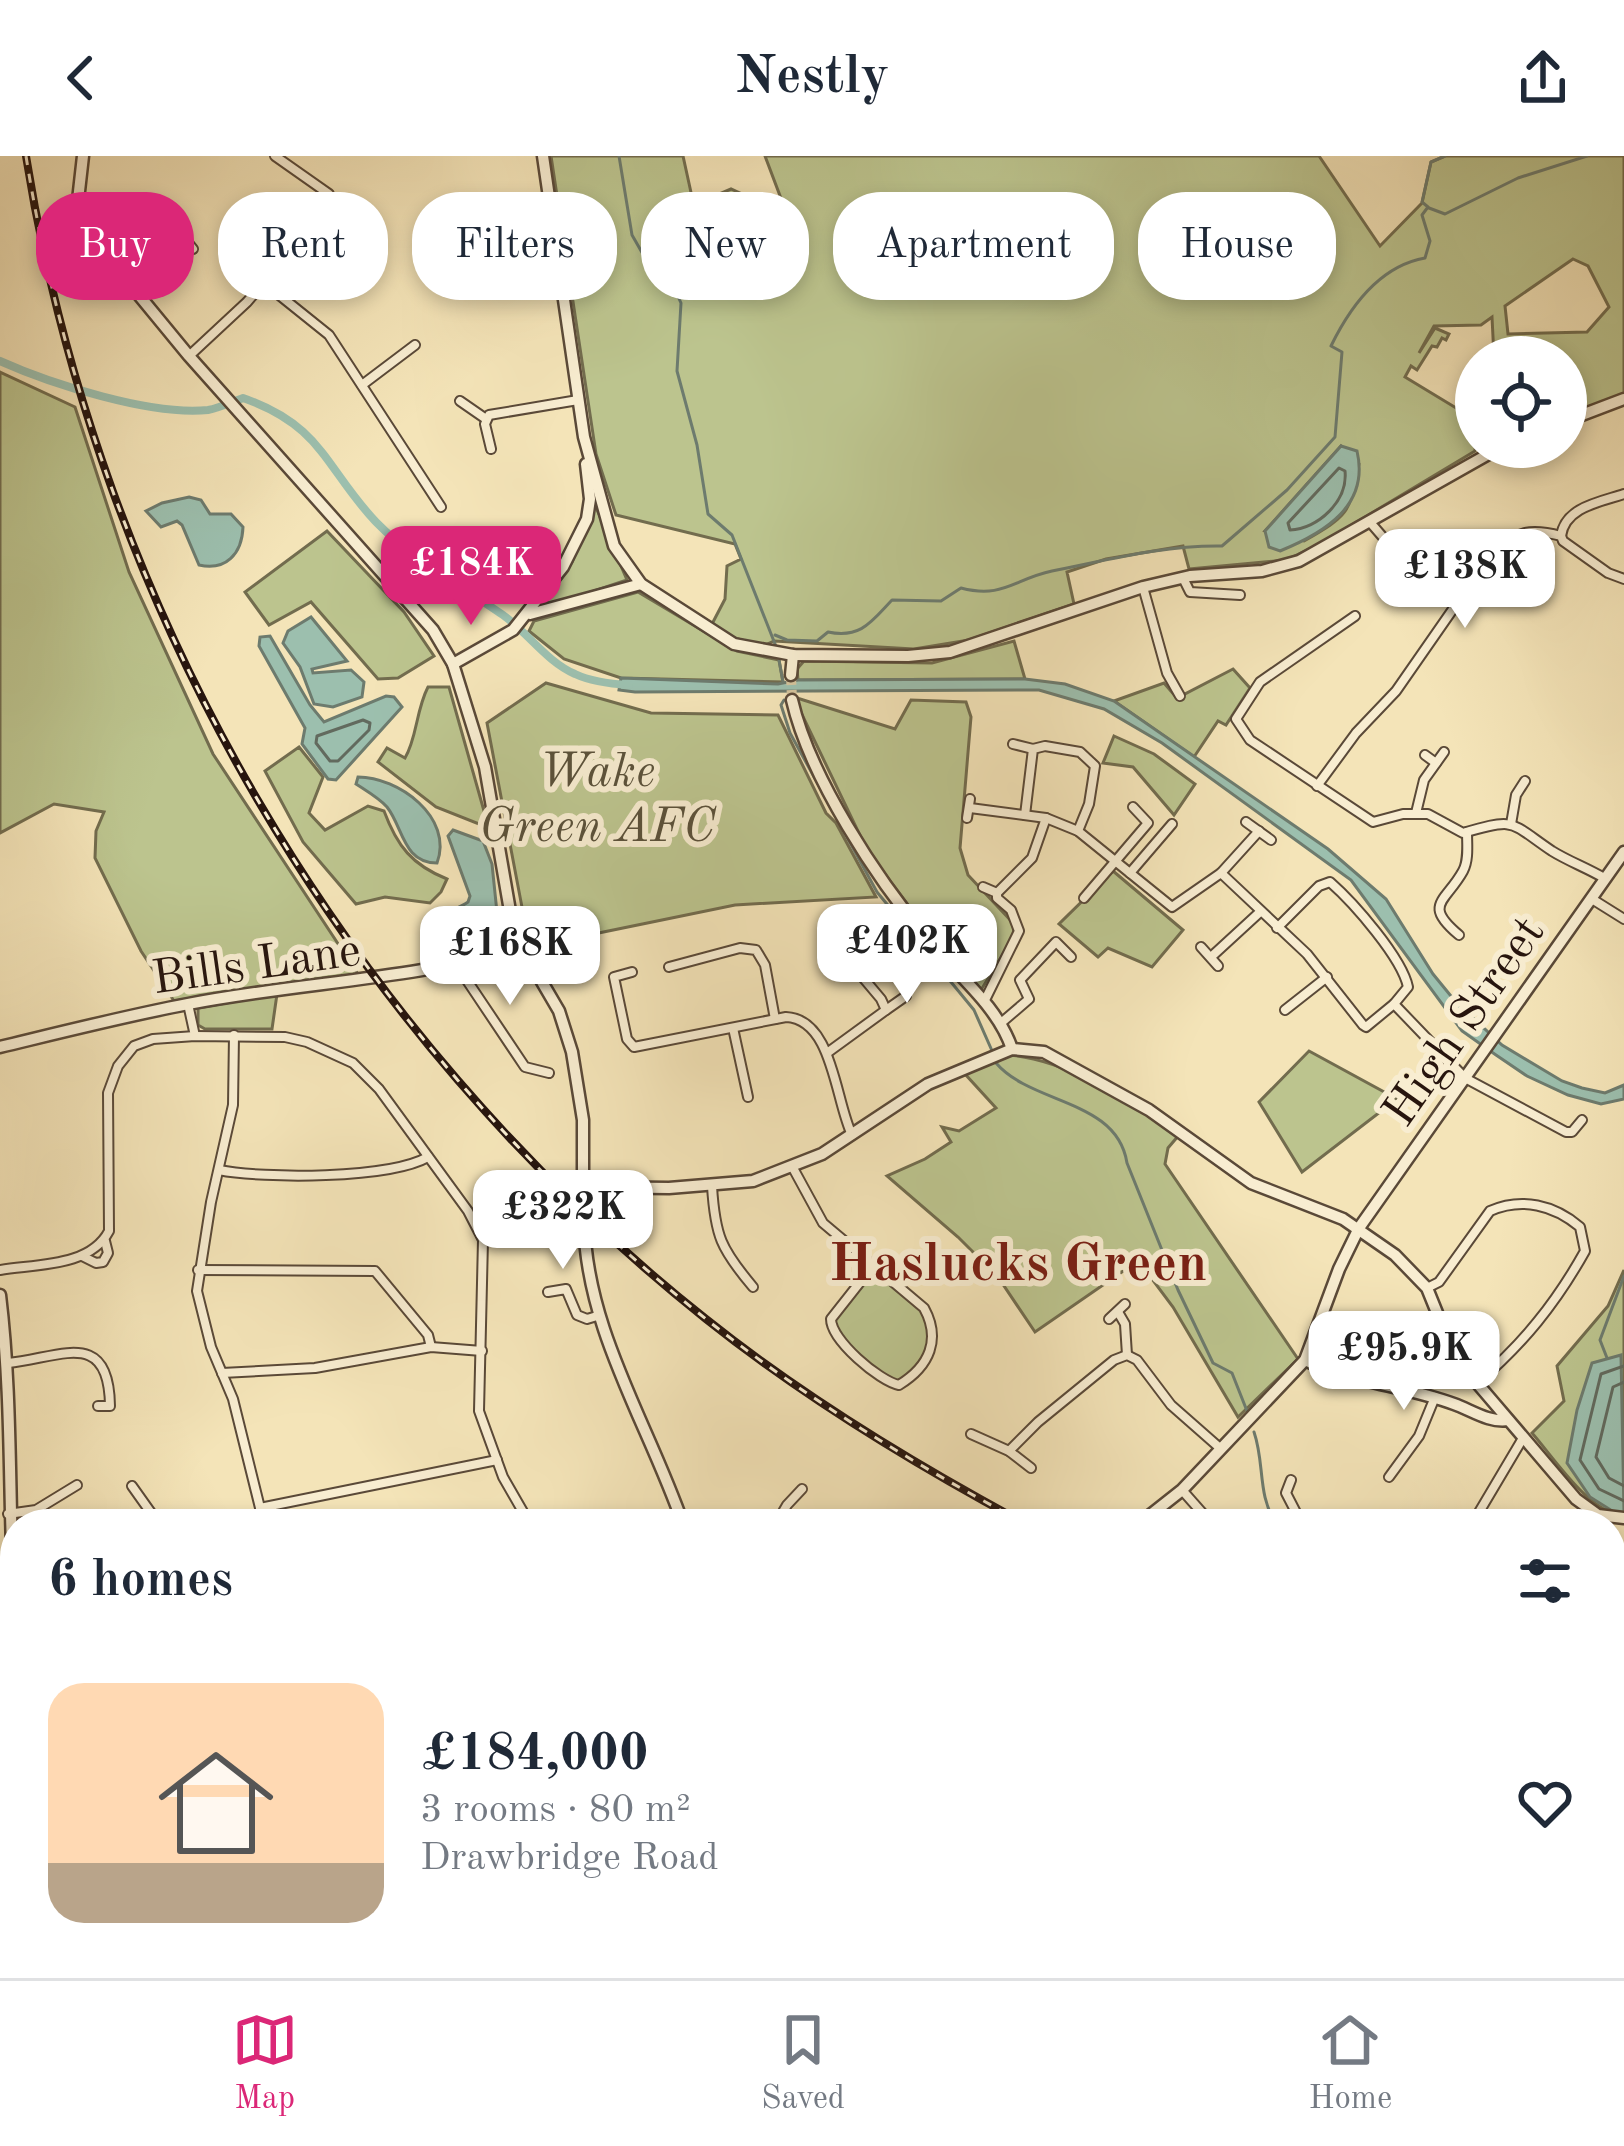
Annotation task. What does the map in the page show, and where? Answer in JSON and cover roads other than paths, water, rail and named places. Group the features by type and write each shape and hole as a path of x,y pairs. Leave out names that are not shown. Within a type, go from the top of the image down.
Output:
{"street":[{"path":"78,192 83,156"},
{"path":"274,156 324,192"},
{"path":"543,156 548,192"},
{"path":"143,300 433,630 453,664 485,767 502,847 508,910 522,948 560,1011 572,1052 582,1102 584,1260 597,1316 678,1509"},
{"path":"189,356 245,300"},
{"path":"285,300 329,335 441,508"},
{"path":"453,664 517,627 530,614 557,576 586,519 590,499 584,437 563,300"},
{"path":"362,386 415,345"},
{"path":"1587,414 1624,399"},
{"path":"486,419 495,411 578,400"},
{"path":"460,401 486,419 491,450"},
{"path":"584,437 614,547 640,584 734,644 793,655 950,652 1143,587 1185,584 1299,562 1463,468"},
{"path":"1624,494 1578,510 1566,520 1561,536 1608,573 1624,578"},
{"path":"1368,520 1388,543 1460,600"},
{"path":"1317,786 1356,733 1396,692 1492,554 1509,537 1537,530 1561,536"},
{"path":"481,551 499,562 523,552 557,576"},
{"path":"530,614 640,584"},
{"path":"1173,594 1185,584"},
{"path":"1185,584 1215,596 1240,595"},
{"path":"1143,587 1168,673 1180,696"},
{"path":"1336,616 1345,625"},
{"path":"1354,616 1259,682 1236,719 1250,740 1373,822 1415,813 1467,832 1522,826 1555,854 1604,878"},
{"path":"791,674 793,655"},
{"path":"792,700 818,765 867,861 1001,1023 1007,1051"},
{"path":"1013,744 1080,752 1095,766 1089,804 1078,831"},
{"path":"1025,815 1033,749"},
{"path":"1415,813 1424,780 1444,752"},
{"path":"1425,755 1436,763"},
{"path":"1511,824 1516,795 1525,782"},
{"path":"1084,898 1148,824 1133,807"},
{"path":"969,808 1046,818 1078,831 1172,908 1221,873 1259,831"},
{"path":"997,893 1032,858 1046,818"},
{"path":"1246,822 1271,840"},
{"path":"1130,873 1172,824"},
{"path":"1459,934 1438,910 1441,899 1466,868 1467,832"},
{"name":"High Street","path":"1305,1360 1359,1228 1624,852"},
{"path":"1221,873 1276,928 1307,954 1366,1027 1408,987 1405,974 1356,906 1330,882 1319,886 1276,928"},
{"path":"983,886 997,893"},
{"path":"984,1003 1019,931 997,893"},
{"path":"1592,898 1624,919"},
{"path":"1210,957 1260,911"},
{"path":"1001,1023 1029,999 1020,980 1056,942 1071,957"},
{"path":"1201,947 1218,965"},
{"name":"Bills Lane","path":"0,1047 188,1004 458,967 522,948"},
{"path":"669,967 740,948 756,950 765,965 775,1019"},
{"path":"835,950 886,1010"},
{"path":"458,967 525,1066 550,1073"},
{"path":"632,972 614,977 627,1039 634,1047 792,1016 805,1022 827,1053 841,1112 852,1135"},
{"path":"1285,1010 1327,977"},
{"path":"827,1053 906,996"},
{"path":"188,1004 195,1036"},
{"path":"1394,1004 1466,1078 1566,1132 1582,1120"},
{"path":"733,1028 747,1092 757,1084"},
{"path":"234,1034 233,1105 198,1270 201,1317 233,1399 260,1508 496,1460"},
{"path":"0,1270 92,1253 109,1231 108,1093 111,1079 134,1046 153,1039 234,1034 308,1042 353,1063 370,1078 468,1211 483,1240 479,1411 496,1460 522,1509"},
{"path":"583,1187 739,1184 793,1168 919,1089 982,1060 1007,1051 1057,1056 1176,1127 1251,1183 1359,1228 1409,1266 1427,1288 1446,1335 1477,1383 1590,1509"},
{"path":"219,1170 359,1174 391,1171 428,1157"},
{"path":"793,1168 823,1223 924,1308 934,1325 932,1349 899,1385 868,1366 830,1327 831,1319 872,1267"},
{"path":"712,1186 715,1229 724,1253 754,1287"},
{"path":"1427,1288 1439,1282 1490,1211 1503,1205 1532,1203 1580,1227 1585,1251 1565,1285 1519,1348 1477,1383"},
{"path":"198,1270 375,1271 428,1335 431,1347"},
{"path":"548,1292 566,1289 577,1315 597,1316"},
{"path":"0,1295 8,1363 8,1509"},
{"path":"1118,1312 1125,1324 1127,1355"},
{"path":"222,1373 315,1368 431,1347 482,1351"},
{"path":"8,1363 44,1360 71,1351 86,1353 110,1378 110,1406 98,1406"},
{"path":"1127,1355 1137,1360 1171,1405 1221,1449"},
{"path":"1009,1451 1101,1371 1127,1355"},
{"path":"1158,1509 1182,1490 1305,1360 1323,1369 1435,1397 1496,1422 1508,1420"},
{"path":"1389,1477 1419,1436 1435,1397"},
{"path":"971,1434 1009,1451 1031,1468"},
{"path":"1481,1509 1523,1438"},
{"path":"1291,1480 1286,1493 1294,1509"},
{"path":"38,1509 77,1485"},
{"path":"132,1486 150,1509"},
{"path":"787,1509 802,1489"},
{"path":"1182,1490 1199,1509"},
{"path":"136,1508 146,1502"}],"water":[{"path":"1341,446 1357,451 1357,487 1350,502 1312,536 1280,551 1269,547 1265,531"},
{"path":"189,497 201,500 210,514 231,514 243,527 236,552 225,563 199,565 182,525 177,521 161,527 146,511"},
{"path":"311,617 347,661 312,669 313,673 351,670 364,682 362,697 333,707 314,704 300,667 283,643 288,631"},
{"path":"270,636 324,722 386,696 394,697 402,707 336,780 328,779 302,744 305,728 259,646 260,637"},
{"path":"621,678 778,684 1025,679 1065,684 1114,701 1328,849 1386,899 1433,974 1502,1045 1582,1088 1605,1093 1624,1085 1624,1099 1601,1104 1568,1095 1527,1076 1462,1031 1351,880 1162,743 1104,709 1039,690 635,692 619,690"},
{"path":"358,777 390,784 419,803 437,830 437,863 410,851 387,807 356,784"},
{"path":"453,830 483,841 492,864 498,922 478,944 457,952 439,947 431,934 442,916 468,902 470,896 448,836"},
{"path":"1621,1355 1624,1509 1609,1509 1590,1497 1567,1463 1592,1363"}],"waterway":[{"path":"619,156 632,235 644,256 665,268 681,303 677,371 697,445 708,514 732,535 777,649"},
{"path":"775,635 817,641 828,632 849,633 865,626 892,600 941,601 961,588 998,590 1039,574 1115,558 1222,546 1287,490 1335,437 1342,352 1331,346 1368,290 1394,270 1425,258 1430,241 1422,215 1428,207 1422,202 1431,162 1445,156"},
{"path":"1429,208 1445,214 1518,178 1587,156"},
{"path":"0,361 73,388 159,408 208,410 243,398 270,409 307,435 376,522 405,548 503,615 565,669 595,681 629,685"},
{"path":"779,660 783,682"},
{"path":"784,700 781,705 790,733 877,892 974,1010 993,1053"},
{"path":"996,1063 1030,1087 1091,1114 1120,1142 1178,1290 1213,1363 1232,1373 1247,1411"},
{"path":"1607,1358 1600,1340 1624,1276"},
{"path":"1254,1432 1269,1509"}],"tunnel":[{"path":"791,675 792,700"}],"railway":[{"path":"26,156 61,325 112,489 178,648 258,800 352,945 458,1080 576,1206 706,1319 782,1376 861,1429 999,1509"}],"district":[{"name":"Haslucks Green","path":"1018,1261"}],"park label":[{"name":"Wake Green AFC","path":"597,796"}]}
